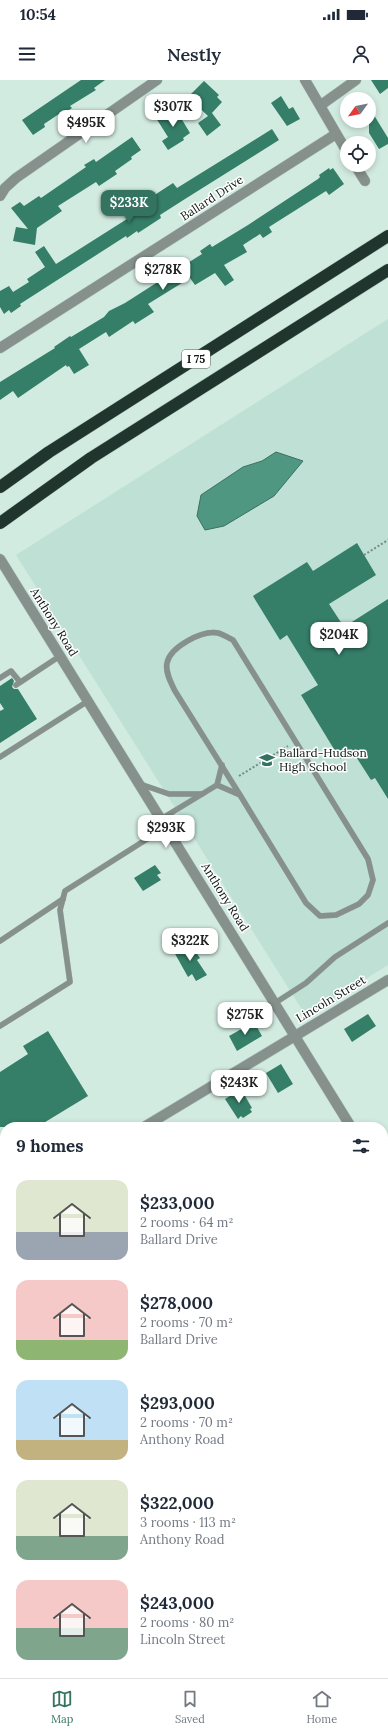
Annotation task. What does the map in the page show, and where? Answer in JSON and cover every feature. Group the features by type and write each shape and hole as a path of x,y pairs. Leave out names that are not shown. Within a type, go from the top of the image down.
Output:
{"highway":[{"name":"I 75","path":"2,485 56,448 388,236"},
{"name":"I 75","path":"0,523 16,510 91,458 388,270"}],"street":[{"path":"0,196 5,188 16,178 157,80"},
{"path":"305,80 340,141"},
{"path":"320,105 356,80"},
{"name":"Ballard Drive","path":"0,348 336,134"},
{"path":"359,172 364,181"},
{"name":"Anthony Road","path":"0,559 348,1122"},
{"name":"Lincoln Street","path":"152,1122 388,980"}],"lane":[{"path":"218,633 232,640 296,741 368,859 373,880 368,895 359,904 336,915 320,916 306,903 175,691 169,677 167,663 177,647 205,634 218,633"},
{"path":"0,678 11,671 18,683 60,656"},
{"path":"0,757 88,701"},
{"path":"0,1026 70,982 60,910 65,891 204,793 217,786 222,765"},
{"path":"139,784 169,794 189,795 204,793"},
{"path":"217,786 240,795"},
{"path":"0,941 63,899"},
{"path":"275,1003 306,983 335,957 388,923"}],"path":[{"path":"364,555 388,540"},
{"path":"231,780 296,741"}],"shaded area":[{"name":"Ballard-Hudson High School","path":"388,319 388,965 306,1016 16,555"},
{"path":"276,452 303,461 274,496 224,526 205,530 197,516 201,495 243,467 262,461"}],"building":[{"path":"81,80 105,80 94,88 96,90 70,106 72,108 60,116 59,114 44,124 45,127 33,135 22,120"},
{"path":"371,80 388,80 388,88 380,94"},
{"path":"204,81 219,95 217,97 222,102 211,114 212,113 221,125 207,136 198,123 208,116 188,97"},
{"path":"281,96 289,109 293,107 300,119 287,126 271,103"},
{"path":"175,108 190,133 183,138 184,140 168,150 162,141 168,137 156,118 164,112 165,115"},
{"path":"376,118 388,138 388,144 379,149 376,144 376,136 371,136 369,128 376,128"},
{"path":"272,129 279,140 160,215 161,218 138,233 137,231 127,238 126,236 20,304 21,306 11,313 9,310 4,314 0,307 0,291 9,286 13,292 29,282 27,279 45,267 35,252 44,246 56,264 138,212 131,199 145,190 150,198 173,183 177,188"},
{"path":"132,137 141,150 131,157 132,159 115,171 117,174 99,186 96,182 58,206 62,211 37,228 35,245 13,241 16,227 28,229 11,208 20,202 24,206 39,196 41,198 86,167 84,165 94,159 96,162"},
{"path":"329,168 330,170 333,168 344,184 329,195 326,191 269,227 272,232 263,238 260,234 243,245 247,252 224,265 234,280 225,286 215,273 195,285 190,278 148,304 154,312 135,324 133,321 109,337 106,332 79,349 89,365 74,374 69,366 67,367 66,365 18,398 13,391 0,400 0,382 55,348 54,347 70,336 71,337 104,317 109,311 125,303 202,254 200,251 210,244 212,247 248,225 318,179 320,177 319,175"},
{"path":"357,543 376,575 329,604 344,627 388,599 388,799 375,778 371,780 353,752 340,759 301,695 318,685 287,635 280,640 253,596 307,562 313,571"},
{"path":"12,678 14,681 12,687 14,689 18,689 37,719 0,743 0,711 4,709 0,703 0,686"},
{"path":"155,865 161,873 157,875 161,880 143,891 134,878"},
{"path":"188,943 191,949 193,948 200,958 197,960 207,975 196,981 192,974 188,977 174,952"},
{"path":"368,1014 376,1026 352,1042 344,1029"},
{"path":"254,1022 262,1036 237,1051 229,1036"},
{"path":"48,1031 88,1096 45,1122 0,1122 0,1072 28,1054 23,1046"},
{"path":"281,1064 293,1084 278,1093 266,1073"},
{"path":"241,1089 252,1108 250,1109 252,1112 243,1118 241,1116 238,1119 225,1099"}],"place":[{"name":"Ballard-Hudson High School","path":"267,760"}]}
